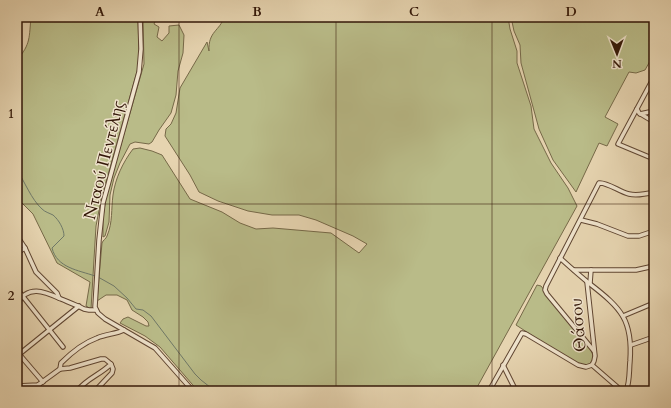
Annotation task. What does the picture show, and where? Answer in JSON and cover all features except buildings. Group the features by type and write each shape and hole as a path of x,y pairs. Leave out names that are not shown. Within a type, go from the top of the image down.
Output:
{"street":[{"name":"Νταού Πεντέλης","path":"96,310 96,282 103,203 139,72 141,49 140,17"},
{"path":"654,78 618,144 654,159"},
{"path":"638,107 637,111 640,114 654,122"},
{"path":"640,114 654,111"},
{"path":"594,351 547,294 545,289 546,284 600,183 604,183 621,192 629,194 640,195 654,192"},
{"path":"581,220 597,224 628,236 639,236 653,232 654,239"},
{"path":"17,236 25,248 36,272 57,293 59,298"},
{"path":"17,253 25,248"},
{"path":"560,258 588,283 613,302 623,316 628,327 630,345 629,381 626,391"},
{"path":"574,270 636,270 654,266"},
{"name":"Θάσου","path":"591,270 588,283 594,351 594,361 592,365"},
{"path":"17,289 63,347"},
{"path":"17,304 23,296 31,292 38,291 46,292 89,310 96,310 100,316 155,348 193,391"},
{"path":"623,316 654,302"},
{"path":"43,382 18,355 79,306"},
{"path":"60,369 60,363 86,343 95,338 124,330"},
{"path":"489,391 522,333 578,366 586,367 592,365 622,391"},
{"path":"630,345 654,337"},
{"path":"17,386 38,385 60,369 105,359 111,364 113,369 112,373 95,391"},
{"path":"77,391 87,380 111,364"},
{"path":"503,365 516,391"},
{"path":"38,385 42,391"}],"green space":[{"path":"31,17 138,17 138,68 101,200 96,226 91,309 86,306 90,282 57,263 33,214 17,198 17,60 27,45"},
{"path":"143,17 157,17 154,24 159,27 157,37 162,41 169,33 169,26 179,25 184,35 183,53 178,71 176,95 171,113 152,142 149,144 135,142 130,144 120,163 114,178 110,195 109,222 105,236 103,237 103,217 106,197 144,64"},
{"path":"224,17 508,17 517,51 517,63 531,106 534,129 551,163 568,188 577,206 475,391 198,391 160,347 145,336 120,323 123,319 128,317 149,326 148,322 143,317 132,310 127,300 117,295 106,295 97,301 102,243 107,237 109,231 112,216 114,189 120,171 133,149 140,148 162,155 190,199 222,212 240,223 256,229 273,228 331,233 359,253 367,244 353,236 316,220 299,215 272,215 248,211 218,201 199,192 165,136 166,129 171,124 176,113 180,88 207,42 209,51 210,39"},
{"path":"511,17 654,17 654,54 645,70 636,73 629,72 605,117 618,124 607,146 599,143 576,192 553,160 539,129 521,63 520,45 514,31"},
{"path":"537,285 541,286 589,347 593,356 593,360 590,365 584,367 516,325"}],"waterway":[{"path":"17,170 38,205 43,210 53,215 62,228 64,236 52,248 58,260 75,270 95,276"},
{"path":"98,277 114,286 136,309 143,310 151,316 195,374 215,391"}]}
